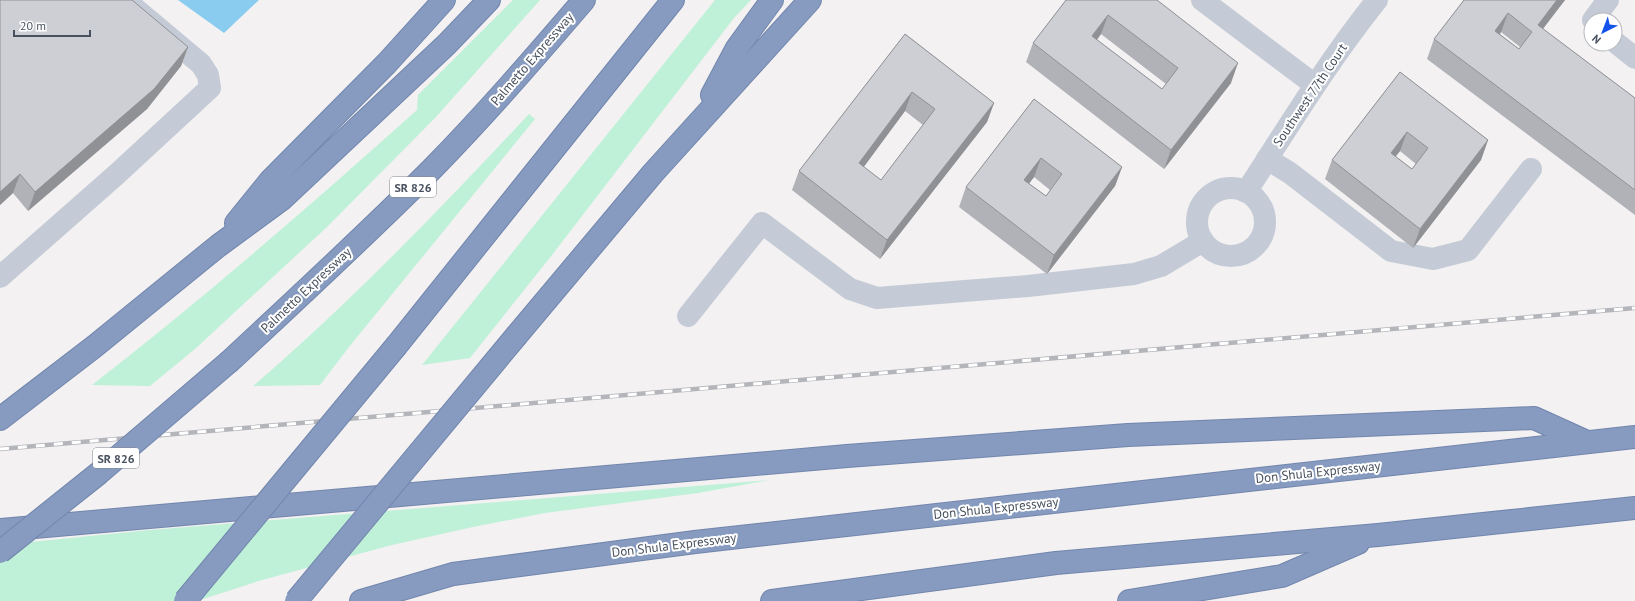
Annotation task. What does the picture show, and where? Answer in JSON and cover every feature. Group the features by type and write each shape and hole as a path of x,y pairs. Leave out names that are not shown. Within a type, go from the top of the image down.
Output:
{"highway":[{"path":"218,246 270,181 388,63 444,0"},
{"path":"0,419 218,246 282,199 447,44 489,0"},
{"name":"Palmetto Expressway","path":"0,552 99,473 230,361 339,260 432,168 498,98 584,0"},
{"path":"185,601 397,345 673,0"},
{"path":"698,121 737,48 772,0"},
{"path":"296,601 613,220 698,121 810,0"},
{"path":"0,530 847,456 1128,435 1534,418 1587,442"},
{"name":"Don Shula Expressway","path":"361,601 453,574 687,543 1635,437"},
{"path":"772,601 1056,563 1378,535 1635,508"},
{"path":"1129,601 1282,576 1378,535"}],"street":[{"path":"0,277 210,88 208,75 201,64 124,0"},
{"path":"1202,0 1315,85"},
{"name":"Southwest 77th Court","path":"1246,192 1315,85 1358,24 1378,0"},
{"path":"1599,12 1608,0"},
{"path":"1623,48 1635,58"},
{"path":"1267,159 1290,173 1391,251 1433,259 1468,250 1531,169"},
{"path":"1224,189 1235,189 1246,192 1255,198 1262,208 1265,218 1264,230 1260,240 1243,254 1232,256 1221,254 1211,249 1203,241 1198,231 1197,220 1200,209 1206,200 1214,193 1224,189"},
{"path":"688,316 762,223 850,288 876,298 1028,286 1134,274 1161,266 1203,241"}],"green space":[{"path":"513,0 540,0 435,118 327,227 195,349 150,386 92,385 175,319 257,250 417,110 418,95"},
{"path":"715,0 751,0 734,18 552,255 470,358 422,365"},
{"path":"529,114 535,119 349,347 320,385 253,386 325,321 395,254"},
{"path":"770,480 698,493 545,513 473,527 392,545 262,580 197,601 0,601 0,545 150,530"}],"water":[{"path":"178,0 259,0 224,33"}],"building":[{"path":"0,0 132,0 188,47 154,89 35,192 20,174 0,192"},
{"path":"1066,0 1157,0 1238,63 1171,150 1033,43","holes":["1108,15 1178,68 1162,89 1092,36"]},
{"path":"1464,0 1557,0 1538,25 1635,98 1635,190 1434,39","holes":["1508,13 1532,32 1519,49 1495,31"]},
{"path":"905,34 994,103 887,240 799,171","holes":["912,92 935,109 881,180 859,163"]},
{"path":"1400,72 1488,140 1420,229 1332,160","holes":["1407,132 1428,148 1412,169 1391,153"]},
{"path":"1034,99 1122,167 1054,255 966,187","holes":["1041,158 1062,174 1046,196 1024,180"]}],"railway":[{"path":"0,449 1635,308"}]}
